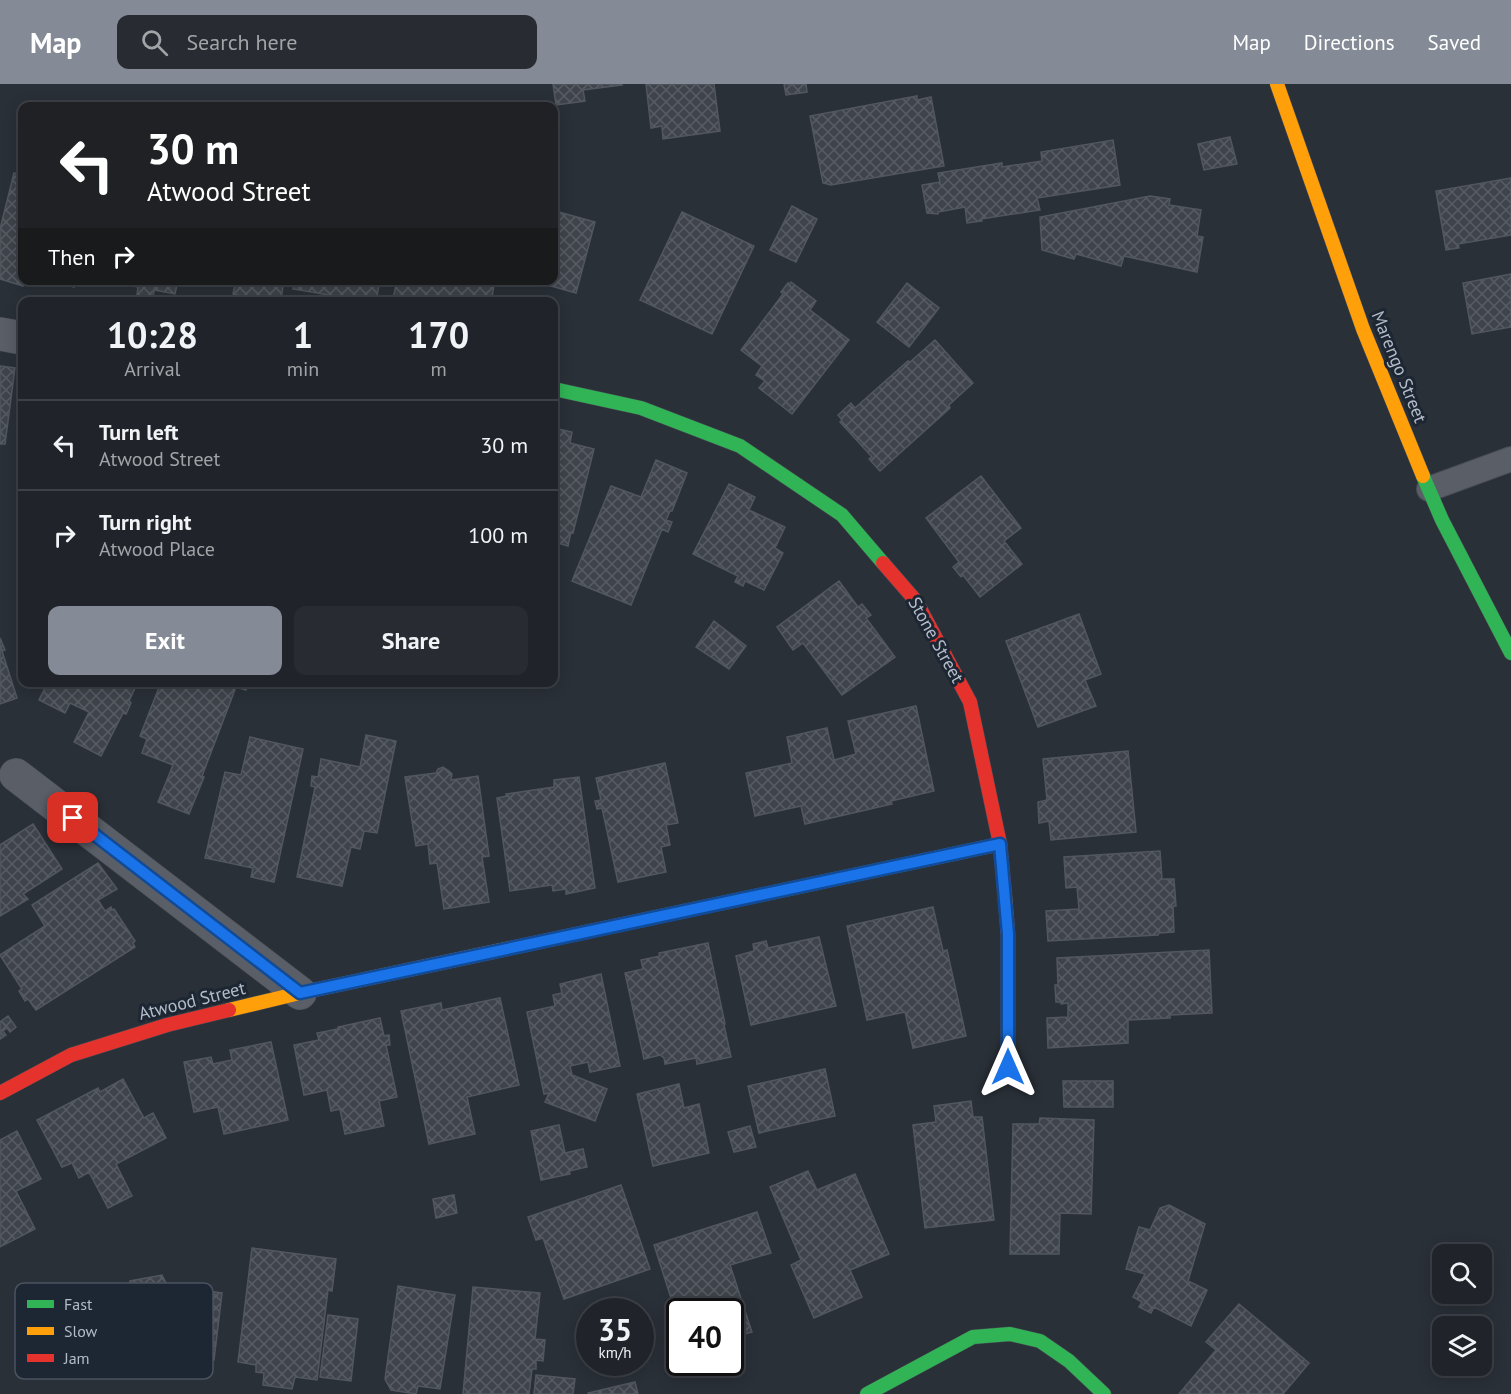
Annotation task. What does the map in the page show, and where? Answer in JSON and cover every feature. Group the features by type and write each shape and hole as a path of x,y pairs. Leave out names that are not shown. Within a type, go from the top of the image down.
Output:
{"street":[{"name":"Marengo Street","path":"1277,84 1363,329 1442,520 1511,653"},
{"path":"0,334 18,337"},
{"name":"Stone Street","path":"558,390 641,408 740,446 842,515 916,601 970,702 1000,844 1008,934 1008,1067"},
{"path":"16,775 300,993"},
{"name":"Atwood Street","path":"0,1093 71,1055 167,1025 300,993 1000,844"},
{"path":"867,1394 973,1338 1010,1334 1040,1341 1069,1361 1104,1394"}],"lane":[{"path":"1429,489 1511,459"}],"building":[{"path":"553,84 622,85 583,90 585,101 558,105 558,102 556,102"},
{"path":"646,84 714,84 720,131 663,139 662,126 651,128"},
{"path":"784,84 806,84 807,92 786,95"},
{"path":"917,96 917,100 931,97 944,166 831,185 823,183 810,116"},
{"path":"1230,137 1237,164 1204,170 1198,144"},
{"path":"1113,140 1120,185 1037,198 1040,210 981,219 982,221 967,223 965,207 938,212 938,214 927,213 922,185 940,182 938,173 1002,163 1002,167 1042,161 1041,152"},
{"path":"14,173 18,174 18,284 0,279 0,229"},
{"path":"1511,178 1511,235 1458,244 1459,248 1446,250 1436,191"},
{"path":"1150,196 1170,199 1169,205 1201,210 1197,236 1203,237 1197,272 1124,256 1121,266 1076,254 1074,259 1042,250 1040,217"},
{"path":"792,206 817,219 796,262 770,250"},
{"path":"559,212 595,222 576,293 548,285 558,285"},
{"path":"682,212 754,246 712,334 640,300"},
{"path":"1511,274 1511,327 1472,334 1463,283"},
{"path":"791,282 816,301 810,310 849,340 792,414 759,388 765,381 756,375 762,366 741,350 783,294 781,292"},
{"path":"907,283 939,308 909,347 877,322"},
{"path":"129,285 177,285 175,294 154,290 153,297 137,295 138,287"},
{"path":"235,285 283,285 281,297 246,297 233,294"},
{"path":"293,285 379,285 377,297 340,297 293,289"},
{"path":"396,285 494,285 492,297 393,297"},
{"path":"935,340 973,383 949,405 950,408 880,471 869,459 872,457 840,422 842,420 838,415 851,403 855,408"},
{"path":"0,366 15,368 5,444 0,444"},
{"path":"558,429 572,432 570,443 594,449 568,546 558,543"},
{"path":"656,460 687,473 672,511 666,520 672,522 668,532 662,529 631,605 572,581 611,486 641,497"},
{"path":"981,476 1021,528 1004,541 1022,564 980,597 963,575 961,577 953,567 959,562 926,518"},
{"path":"729,484 755,497 749,510 785,527 775,548 783,553 764,590 745,581 743,586 735,582 738,576 693,554"},
{"path":"839,581 858,607 862,604 871,615 866,618 895,657 842,695 803,643 793,650 777,627"},
{"path":"1079,614 1101,674 1085,680 1096,706 1038,727 1006,641"},
{"path":"714,621 746,646 729,669 696,647"},
{"path":"0,638 17,698 0,704"},
{"path":"46,687 136,687 126,714 123,713 101,756 74,742 89,712 70,703 65,713 39,700"},
{"path":"159,687 236,687 189,814 158,802 173,765 142,753 147,739 140,736"},
{"path":"916,706 934,791 891,801 892,804 805,824 801,806 755,816 746,773 792,763 787,737 827,728 834,760 856,754 848,721"},
{"path":"366,735 396,741 377,833 364,831 360,849 351,847 342,886 297,877 315,787 311,786 312,776 318,777 321,759 360,767"},
{"path":"250,737 303,749 274,882 251,877 253,868 205,858 225,772 241,775"},
{"path":"1128,751 1136,832 1051,840 1049,821 1039,823 1038,802 1047,800 1043,759"},
{"path":"665,763 678,823 666,825 670,845 661,847 666,872 618,882 602,808 597,809 595,801 601,800 596,778"},
{"path":"443,767 452,774 451,780 478,776 489,856 482,857 489,902 444,909 437,863 430,864 428,844 416,846 405,777 436,773"},
{"path":"579,777 595,888 566,894 566,889 553,891 552,885 510,891 497,798 507,796 506,794 554,787 554,780"},
{"path":"33,824 62,869 23,894 28,899 0,916 0,845"},
{"path":"1160,851 1162,879 1174,879 1176,906 1173,906 1174,932 1158,935 1048,941 1046,911 1079,909 1077,887 1066,888 1064,857"},
{"path":"98,863 117,889 98,900 105,911 111,907 112,910 114,909 135,941 133,943 135,947 36,1010 28,999 25,1001 19,991 22,989 0,955 45,926 32,905"},
{"path":"933,907 943,951 947,950 966,1036 913,1048 905,1012 867,1020 847,926"},
{"path":"819,937 836,1006 751,1025 736,956 754,951 753,944 766,941 768,948"},
{"path":"708,943 731,1057 697,1064 696,1058 665,1064 664,1058 660,1055 644,1059 625,973 643,969 641,960 660,956 659,953"},
{"path":"1209,950 1212,1013 1128,1020 1128,1043 1048,1048 1047,1018 1068,1017 1068,1003 1056,1002 1057,958"},
{"path":"601,974 620,1066 590,1072 588,1062 570,1066 572,1075 607,1089 595,1121 545,1102 549,1093 544,1094 527,1012 555,1006 553,995 562,993 560,984"},
{"path":"500,998 519,1085 467,1097 475,1134 429,1144 401,1011 441,1003 442,1010"},
{"path":"8,1016 16,1027 10,1032 7,1028 3,1031 6,1035 0,1039 0,1022"},
{"path":"380,1018 384,1036 389,1035 390,1045 386,1045 397,1097 379,1101 384,1126 345,1134 340,1109 331,1111 327,1090 304,1095 294,1045 319,1040 317,1033"},
{"path":"271,1042 288,1120 224,1134 218,1107 194,1112 184,1062 211,1057 213,1064 232,1060 230,1050"},
{"path":"825,1069 835,1116 759,1133 748,1086"},
{"path":"123,1079 144,1118 153,1113 166,1138 116,1164 132,1196 108,1208 89,1172 79,1178 72,1163 62,1167 37,1120 98,1088 100,1092"},
{"path":"1063,1081 1113,1081 1113,1107 1064,1107"},
{"path":"679,1084 684,1108 699,1104 709,1153 653,1166 637,1094"},
{"path":"971,1101 973,1117 982,1117 994,1220 925,1228 913,1125 936,1122 934,1106"},
{"path":"1040,1118 1094,1120 1091,1214 1060,1213 1059,1254 1010,1254 1013,1124 1039,1124"},
{"path":"559,1125 565,1153 583,1149 587,1167 569,1171 570,1174 541,1180 531,1131"},
{"path":"750,1126 756,1147 734,1152 728,1132"},
{"path":"17,1131 41,1179 16,1191 35,1229 0,1247 0,1140"},
{"path":"808,1171 817,1190 855,1174 889,1254 850,1270 862,1297 814,1318 791,1265 801,1260 770,1187"},
{"path":"621,1185 650,1269 564,1299 543,1238 536,1240 528,1217"},
{"path":"454,1195 457,1213 436,1218 433,1199"},
{"path":"1169,1205 1205,1224 1188,1281 1207,1290 1191,1326 1154,1307 1151,1313 1139,1307 1142,1302 1133,1297 1145,1274 1126,1269 1139,1227 1150,1230 1160,1208"},
{"path":"757,1212 771,1253 730,1265 741,1298 671,1298 654,1245"},
{"path":"252,1248 336,1259 332,1291 328,1290 317,1380 295,1377 292,1389 263,1385 264,1373 256,1372 256,1365 238,1362"},
{"path":"162,1275 166,1283 130,1283 130,1281"},
{"path":"398,1286 455,1295 440,1389 418,1386 416,1394 391,1390 385,1379"},
{"path":"473,1287 540,1293 535,1339 545,1340 543,1361 536,1360 536,1369 532,1369 529,1394 463,1394"},
{"path":"213,1292 222,1293 213,1360"},
{"path":"1239,1304 1309,1363 1283,1394 1179,1394 1216,1350 1206,1342"},
{"path":"744,1308 752,1332 744,1334"},
{"path":"328,1315 358,1319 351,1381 320,1377"},
{"path":"536,1375 575,1379 573,1394 534,1394"},
{"path":"635,1382 638,1394 588,1394 588,1393"}],"traffic: fast":[{"path":"558,390 641,408 740,446 842,515 883,563"},
{"path":"1423,476 1442,520 1511,653"},
{"path":"694,909 1000,844"},
{"path":"867,1394 973,1337 1010,1334 1040,1341 1069,1361 1104,1394"}],"traffic: slow":[{"path":"1277,84 1363,329 1423,476"},
{"path":"1005,897 1008,935 1008,1067"},
{"path":"229,1010 694,909"}],"traffic: jam":[{"path":"883,563 916,601 970,702 1000,844 1005,897"},
{"path":"0,1093 71,1055 167,1025 229,1010"}],"route":[{"path":"73,818 300,993 1000,844 1008,934 1008,1067"}]}
